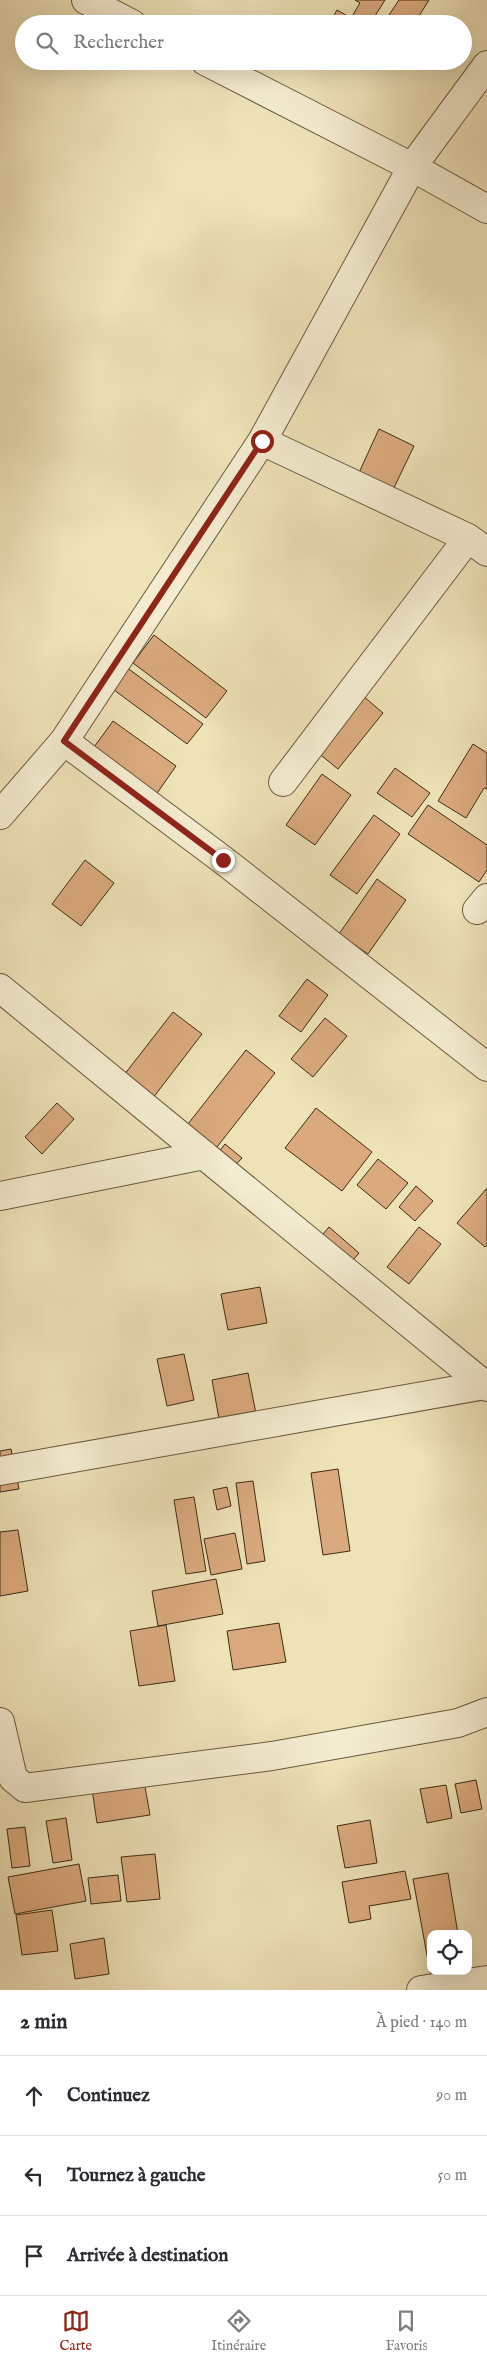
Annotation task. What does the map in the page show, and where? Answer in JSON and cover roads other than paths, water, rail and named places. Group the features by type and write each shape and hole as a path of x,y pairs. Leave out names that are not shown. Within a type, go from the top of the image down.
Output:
{"street":[{"path":"86,0 115,15"},
{"path":"0,815 64,741 262,441 412,167 487,65"},
{"path":"223,70 412,167 487,209"},
{"path":"262,441 478,545 283,782"},
{"path":"64,741 223,860 487,1067"},
{"path":"0,988 486,1386"},
{"path":"0,1196 204,1155"},
{"path":"0,1471 486,1386"},
{"path":"0,1722 13,1778 25,1788 272,1756 458,1723 487,1712"},
{"path":"422,1990 487,1980"}]}
